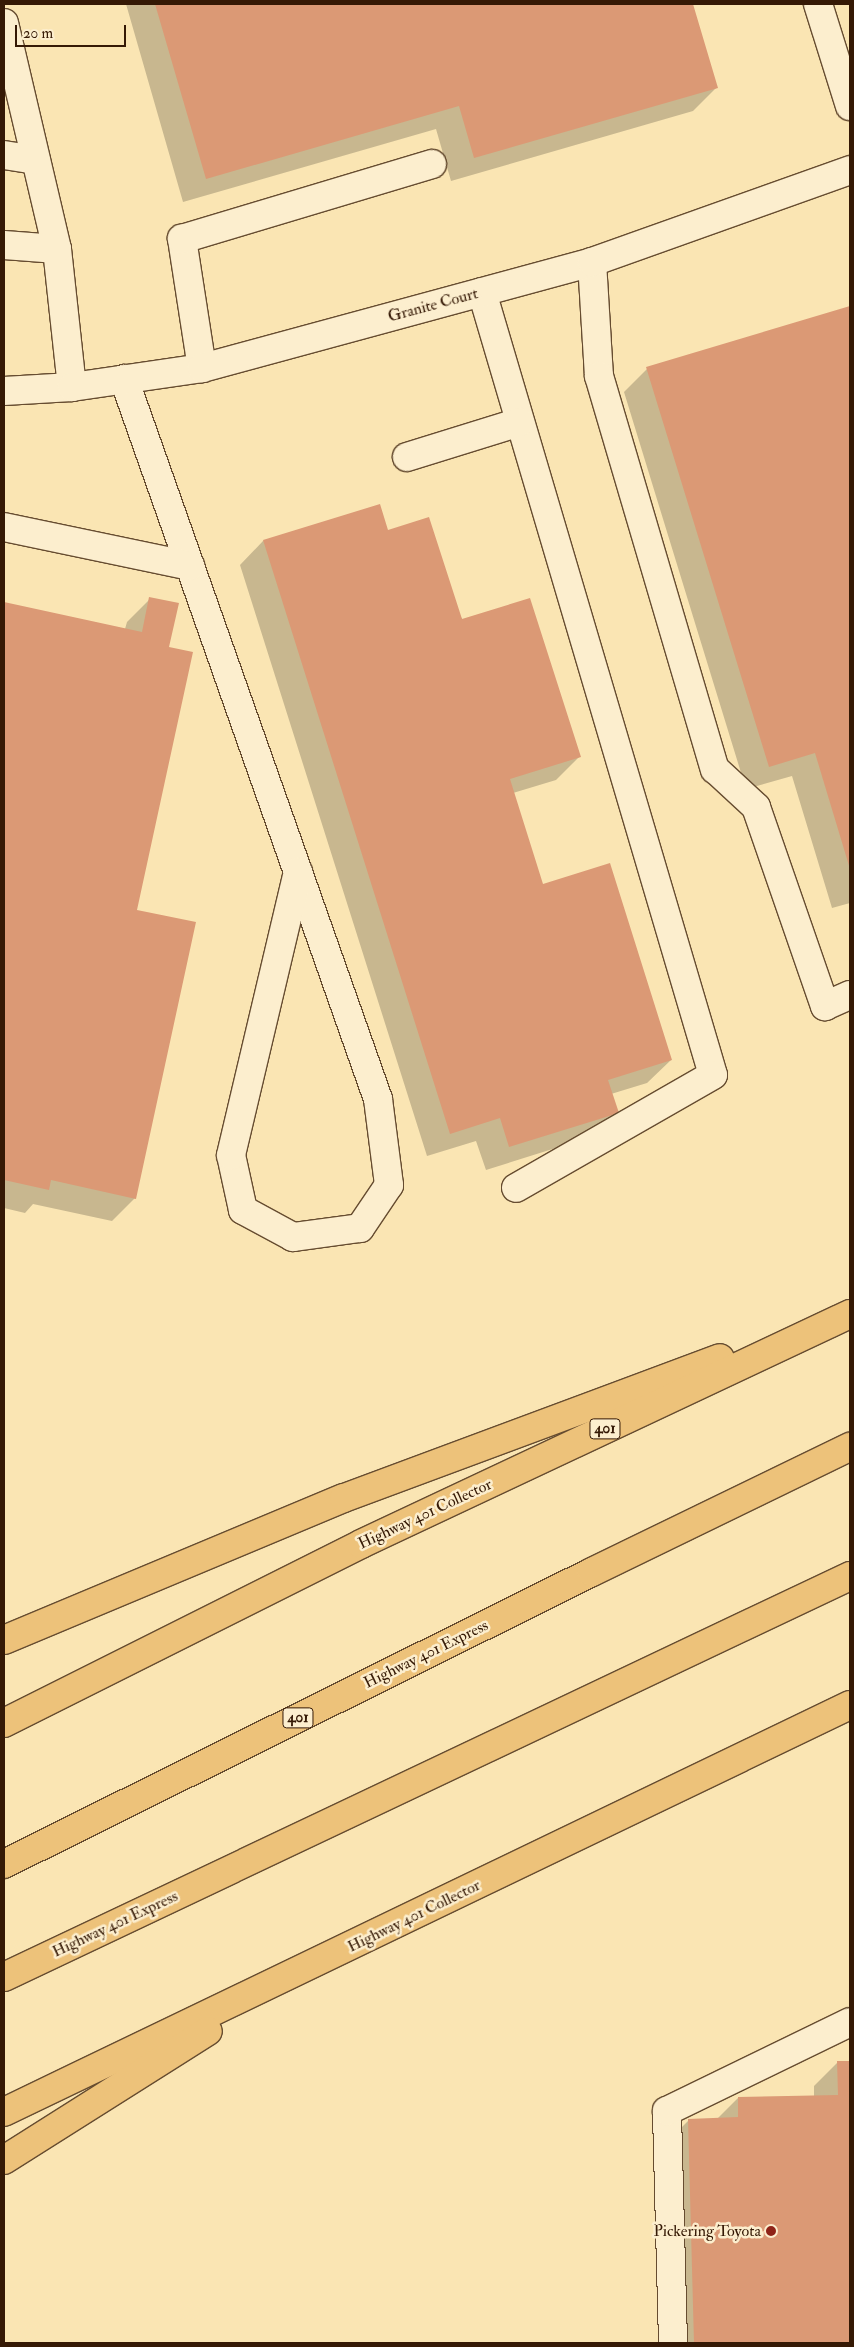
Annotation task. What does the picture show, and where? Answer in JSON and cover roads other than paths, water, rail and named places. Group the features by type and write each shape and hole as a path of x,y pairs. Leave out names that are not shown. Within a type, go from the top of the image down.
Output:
{"highway":[{"path":"4,1640 344,1498 850,1309"},
{"name":"Highway 401 Collector","path":"4,1723 361,1544 850,1314"},
{"name":"Highway 401 Express","path":"4,1864 592,1572 850,1447"},
{"name":"Highway 401 Express","path":"4,1977 850,1576"},
{"name":"Highway 401 Collector","path":"4,2112 850,1705"},
{"path":"4,2160 316,1963"}],"street":[{"path":"818,4 850,106"},
{"path":"5,32 57,249 72,387"},
{"path":"4,155 36,160"},
{"path":"202,368 182,240 432,164"},
{"name":"Granite Court","path":"4,391 72,387 202,368 592,262 850,170"},
{"path":"4,245 57,249"},
{"path":"592,262 599,376 715,769 756,807 825,1006 850,995"},
{"path":"482,292 713,1075 516,1188"},
{"path":"124,379 298,872 378,1099 389,1185 360,1228 293,1237 243,1210 231,1154 298,872"},
{"path":"406,457 520,422"},
{"path":"4,527 190,566"},
{"path":"673,2343 668,2111 850,2022"}],"place":[{"name":"Pickering Toyota","path":"771,2231"}]}
